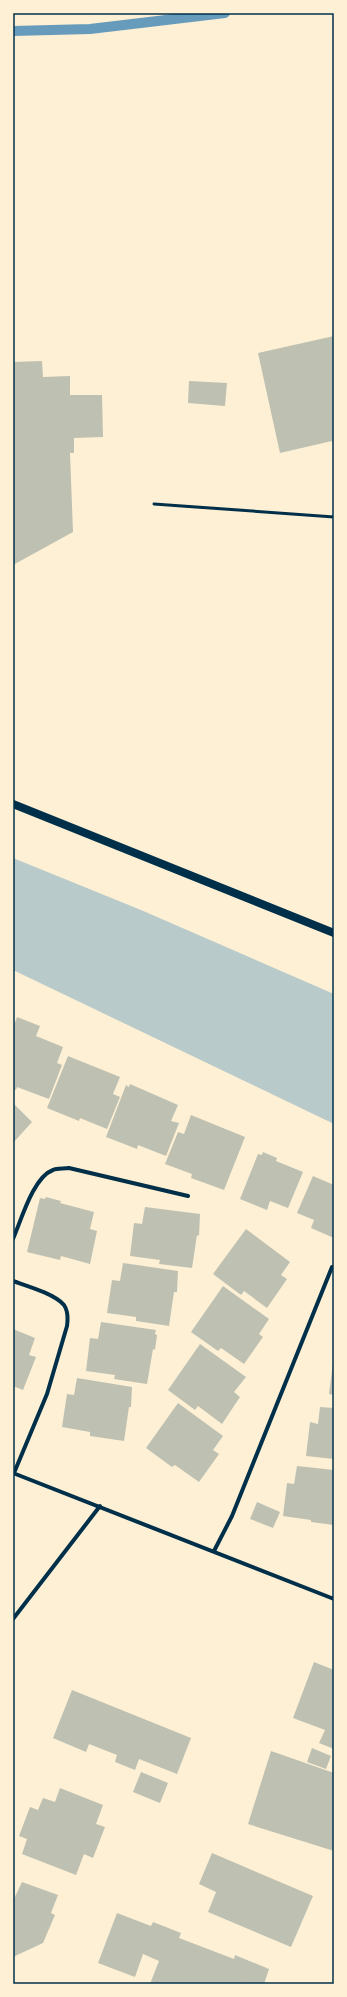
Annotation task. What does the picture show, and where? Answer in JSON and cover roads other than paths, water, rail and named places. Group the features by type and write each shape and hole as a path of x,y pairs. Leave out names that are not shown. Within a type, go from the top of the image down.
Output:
{"main road":[{"path":"13,804 334,933"}],"street":[{"path":"13,1239 32,1194 41,1178 52,1170 68,1168 188,1196"},
{"path":"214,1551 232,1516 332,1267"},
{"path":"13,1281 54,1298 64,1305 68,1315 67,1326 47,1394 14,1473 334,1598"},
{"path":"13,1619 100,1506"}],"lane":[{"path":"154,504 334,518"}],"waterway":[{"path":"13,31 90,29 225,13"}]}
